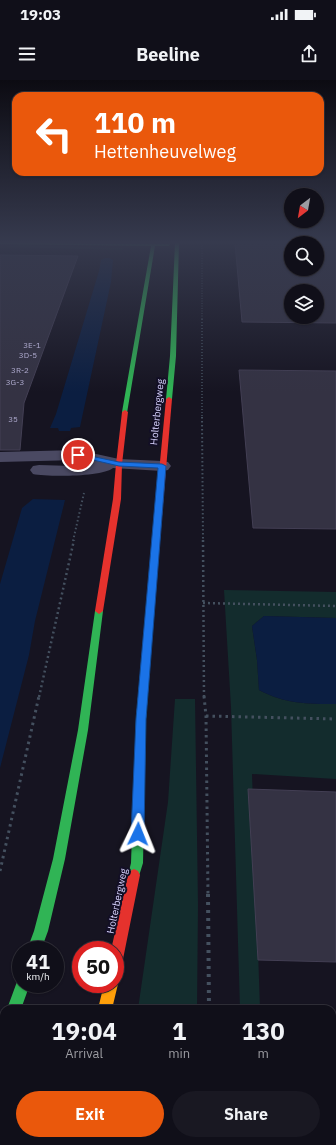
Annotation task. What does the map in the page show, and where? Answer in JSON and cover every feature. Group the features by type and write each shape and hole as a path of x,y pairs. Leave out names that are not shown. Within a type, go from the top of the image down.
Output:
{"main road":[{"path":"37,941 59,859 83,730 96,633 117,499 119,464 128,389 145,293"},
{"name":"Holterbergweg","path":"120,941 137,863 141,719 162,466 173,356 175,293"},
{"path":"15,1005 20,993"},
{"path":"107,1005 109,993"}],"street":[{"path":"0,457 78,455 119,464 162,466"},
{"path":"0,469 73,471 119,464"}],"path":[{"path":"202,293 203,684 206,716 209,1005"},
{"path":"0,871 86,483 70,479 73,471"},
{"path":"203,603 336,606"},
{"path":"206,716 336,719"}],"green space":[{"path":"224,590 336,592 336,618 264,616 252,626 257,660 259,690 287,701 336,704 336,779 252,774 260,1005 240,1005 231,707"},
{"path":"175,699 195,699 198,905 197,1005 139,1005 168,802"}],"water":[{"path":"92,293 109,293 80,427 71,428 70,431 59,431 58,428 50,428 56,414"},
{"path":"33,499 65,500 35,621 29,655 0,768 0,584 22,508"},
{"path":"264,616 336,618 336,704 287,701 259,690 257,660 252,626"}],"building":[{"path":"0,293 65,293 24,403 20,450 0,450"},
{"path":"239,293 284,293 284,322 242,322"},
{"path":"324,293 336,293 336,323 324,323"},
{"path":"239,370 336,371 336,529 253,528"},
{"path":"248,789 336,792 336,962 258,960"}],"traffic: fast":[{"path":"125,412 145,293"},
{"path":"169,399 173,356 175,293"},
{"path":"134,875 137,863 141,719 151,598"},
{"path":"37,941 59,859 83,730 99,611"},
{"path":"15,1005 20,993"}],"traffic: slow":[{"path":"106,1005 109,993"}],"traffic: jam":[{"path":"151,598 169,399"},
{"path":"99,611 117,499 119,464 125,412"},
{"path":"120,941 134,875"}],"route":[{"path":"78,455 119,464 162,466 141,719 138,834"}]}
